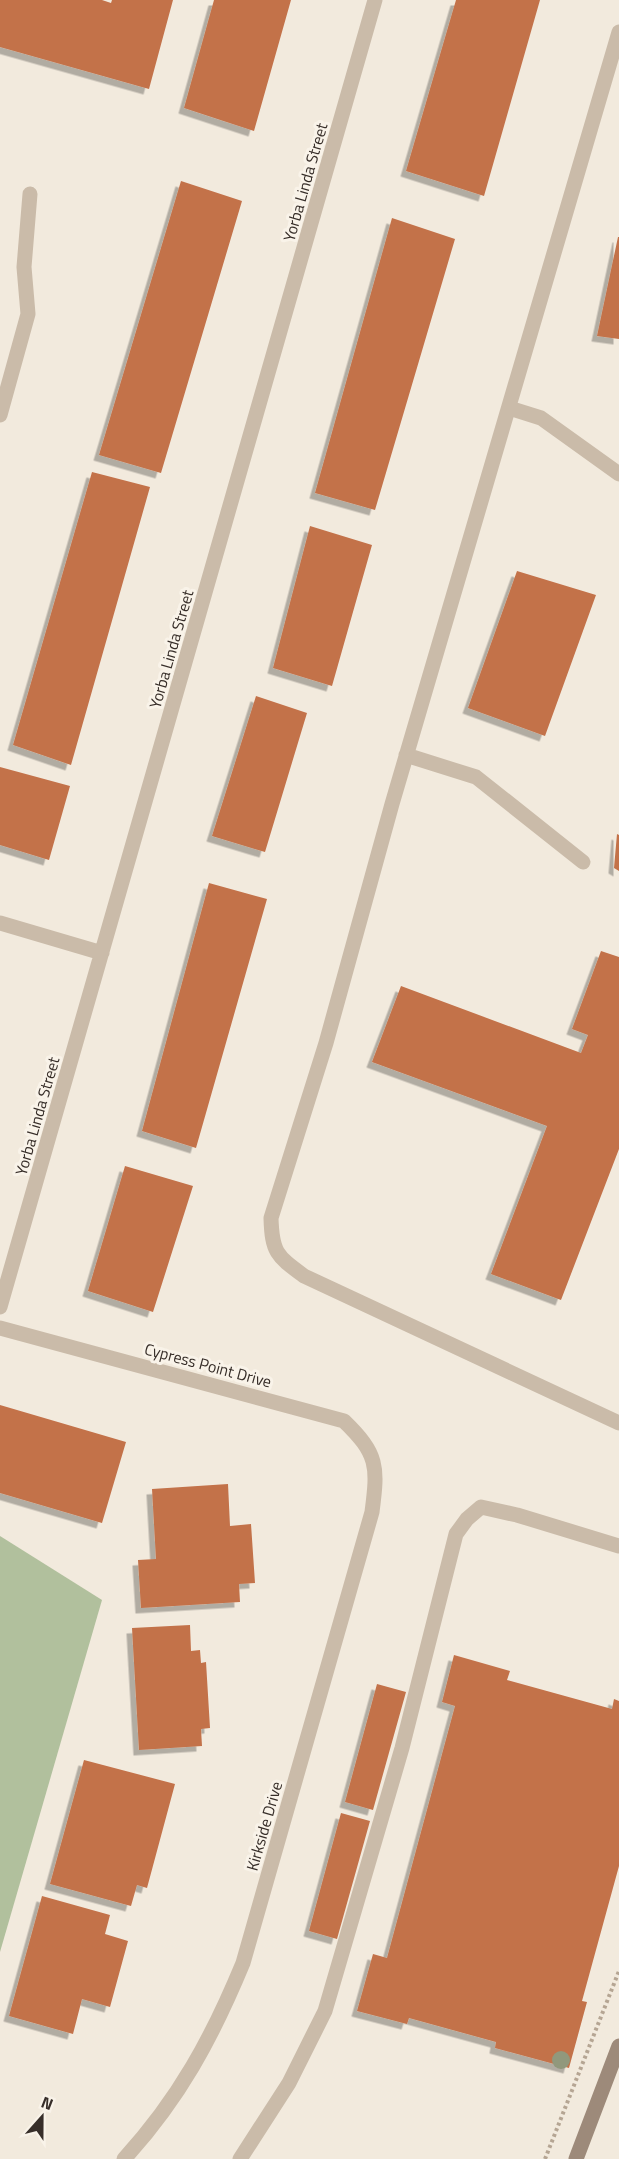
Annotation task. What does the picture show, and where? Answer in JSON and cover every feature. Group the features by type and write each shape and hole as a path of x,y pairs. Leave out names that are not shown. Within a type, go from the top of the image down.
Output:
{"main road":[{"path":"576,2159 619,2046"}],"street":[{"name":"Yorba Linda Street","path":"0,1307 375,0"},
{"path":"619,32 406,755 326,1043 272,1218 272,1244 283,1260 304,1276 619,1423"},
{"path":"0,415 28,314 24,267 30,194"},
{"path":"509,408 540,418 619,474"},
{"path":"406,755 476,777 583,862"},
{"path":"0,923 102,953"},
{"name":"Cypress Point Drive","path":"0,1328 344,1421 367,1443 377,1475"},
{"name":"Kirkside Drive","path":"123,2159 152,2128 190,2074 218,2024 243,1963 372,1512 377,1475"},
{"path":"240,2159 289,2083 324,2011 402,1748 456,1534 466,1519 481,1507 517,1515 619,1546"}],"path":[{"path":"545,2159 619,1971"}],"green space":[{"path":"0,1536 102,1600 0,1952"}],"building":[{"path":"0,0 102,0 111,3 112,0 173,0 149,89 0,47"},
{"path":"214,0 291,0 254,131 184,108"},
{"path":"456,0 540,0 484,196 406,171"},
{"path":"181,181 242,201 161,473 99,455"},
{"path":"392,218 455,239 375,510 315,493"},
{"path":"619,237 619,339 597,336"},
{"path":"92,472 150,487 71,765 13,745"},
{"path":"310,526 372,545 332,686 273,668"},
{"path":"517,571 596,595 545,736 468,708"},
{"path":"256,696 307,713 265,852 212,836"},
{"path":"0,767 70,786 49,860 0,845"},
{"path":"617,834 619,835 619,871 614,868"},
{"path":"209,883 267,899 196,1148 142,1131"},
{"path":"601,951 619,957 619,1149 561,1300 491,1274 547,1126 372,1062 401,986 581,1053 588,1035 572,1029"},
{"path":"125,1166 193,1186 153,1312 88,1291"},
{"path":"0,1405 126,1442 102,1523 0,1493"},
{"path":"228,1484 230,1526 251,1524 255,1583 239,1584 240,1602 141,1608 138,1560 156,1559 152,1489"},
{"path":"190,1625 191,1651 200,1650 201,1663 206,1662 210,1728 201,1729 202,1746 139,1750 132,1628"},
{"path":"454,1655 510,1671 507,1680 612,1709 614,1699 619,1701 619,1866 582,2001 587,2002 569,2068 495,2048 496,2042 409,2018 407,2024 357,2011 373,1954 387,1958 455,1706 442,1702"},
{"path":"377,1684 406,1692 373,1810 345,1802"},
{"path":"84,1760 175,1784 147,1888 137,1885 131,1906 50,1884"},
{"path":"341,1813 370,1821 337,1939 309,1931"},
{"path":"42,1896 110,1915 105,1934 128,1941 110,2007 82,1999 73,2034 9,2016"}]}
